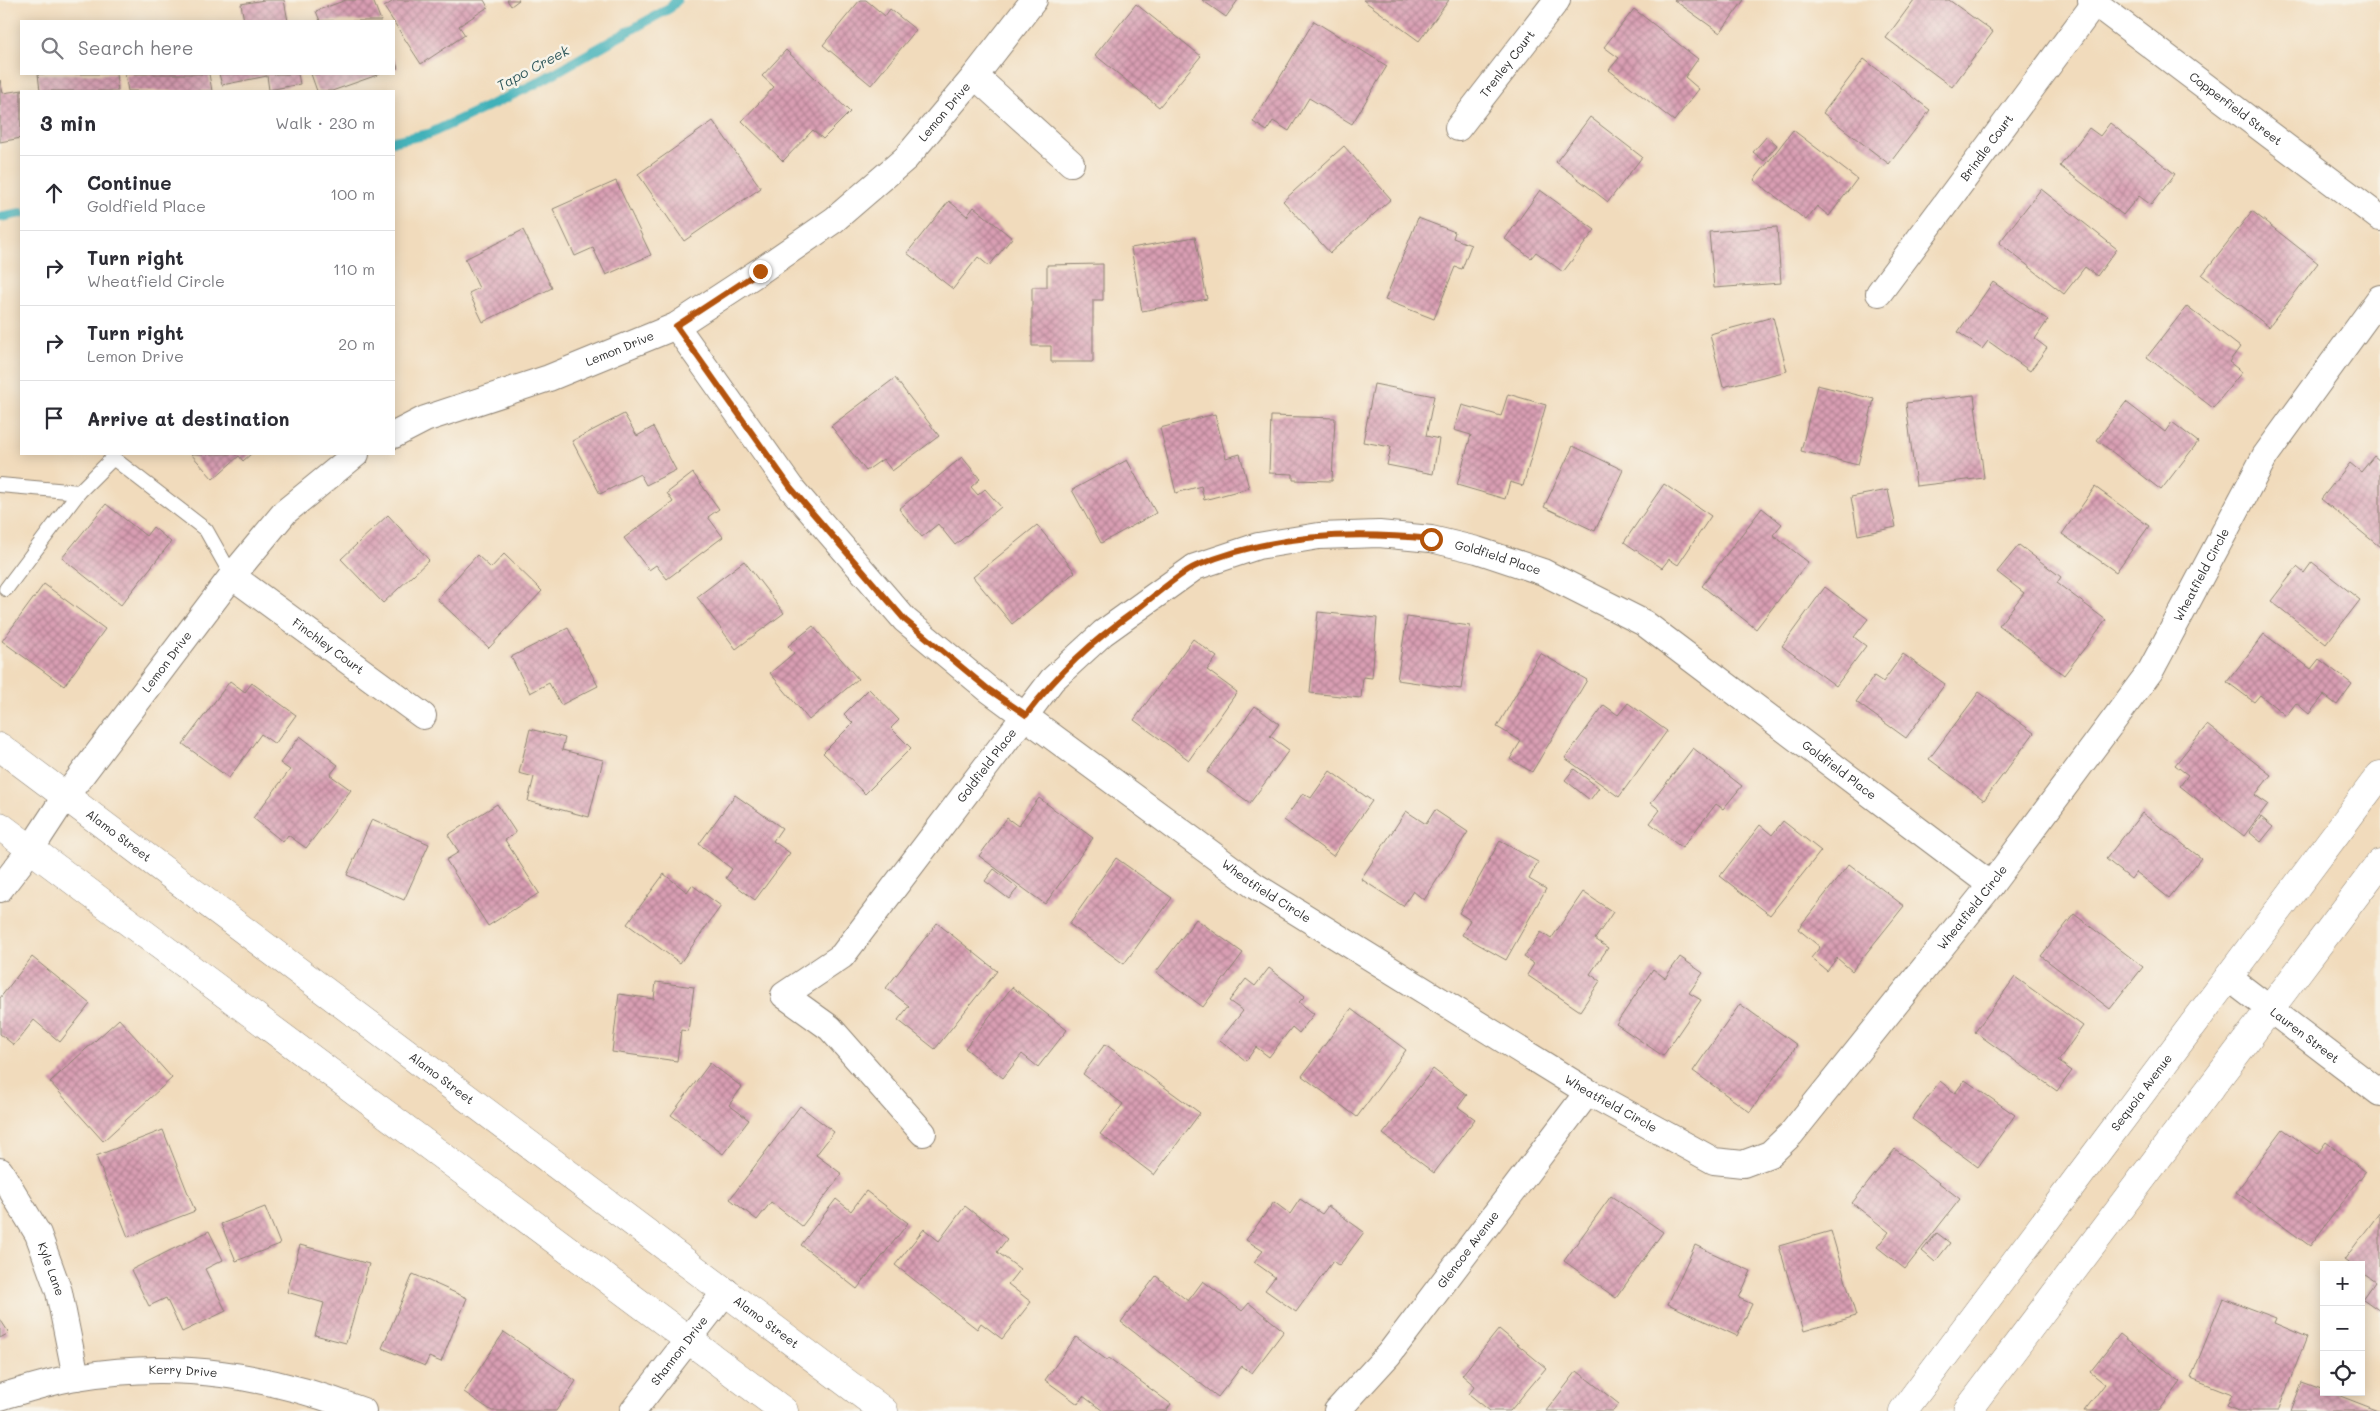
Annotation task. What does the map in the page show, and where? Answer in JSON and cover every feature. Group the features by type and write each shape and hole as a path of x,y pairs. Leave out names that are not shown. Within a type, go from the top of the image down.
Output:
{"main road":[{"name":"Alamo Street","path":"0,747 884,1411"},
{"name":"Sequoia Avenue","path":"1903,1411 2380,774"},
{"path":"0,826 784,1411"},
{"path":"1967,1411 2380,863"}],"street":[{"name":"Lemon Drive","path":"395,434 426,419 549,378 676,326 834,220 906,158 975,76 1034,0"},
{"name":"Trenley Court","path":"1458,128 1557,0"},
{"name":"Copperfield Street","path":"2093,2 2380,218"},
{"name":"Brindle Court","path":"1879,293 2093,2"},
{"name":"Lemon Drive","path":"975,76 1071,163"},
{"name":"Wheatfield Circle","path":"676,326 791,488 905,620 988,689 1026,715 1255,886 1588,1092 1714,1161 1743,1164 1770,1154 1791,1134 1991,885 2151,670 2265,456 2380,298"},
{"name":"Lemon Drive","path":"0,889 31,849 65,796 232,576 284,512 355,455"},
{"name":"Goldfield Place","path":"923,1133 830,1028 784,995 842,956 1052,680 1103,633 1195,567 1258,546 1319,536 1378,534 1431,539 1477,550 1543,572 1644,623 1991,885"},
{"name":"Finchley Court","path":"232,576 424,716"},
{"name":"Lauren Street","path":"2229,978 2380,1093"},
{"name":"Glencoe Avenue","path":"1345,1408 1389,1354 1588,1092"},
{"name":"Kyle Lane","path":"0,1171 38,1234 59,1292 76,1377"},
{"name":"Shannon Drive","path":"633,1411 726,1292"},
{"name":"Kerry Drive","path":"0,1397 76,1377 137,1370 200,1370 266,1380 319,1394 363,1411"}],"lane":[{"path":"6,589 79,492 115,456 206,530 232,576"},
{"path":"0,485 79,492"}],"building":[{"path":"264,0 284,0 288,20 244,20 241,4"},
{"path":"346,0 373,0 381,20 320,20 316,11"},
{"path":"395,0 484,0 488,7 459,26 465,35 421,64 395,24 395,20 392,20 384,7"},
{"path":"507,0 519,0 511,6"},
{"path":"860,0 866,0 885,16 890,9 916,30 871,85 823,45"},
{"path":"1202,0 1238,0 1226,17"},
{"path":"1363,0 1449,0 1419,41"},
{"path":"1674,0 1744,0 1720,33"},
{"path":"1914,0 1949,0 1993,32 1952,87 1886,38"},
{"path":"1136,4 1201,56 1159,107 1095,55"},
{"path":"1634,9 1698,59 1685,77 1699,89 1674,121 1609,70 1619,58 1604,47"},
{"path":"1314,21 1387,66 1352,124 1309,98 1289,131 1273,121 1267,131 1253,122"},
{"path":"786,50 850,112 823,139 813,130 783,161 742,121 774,87 762,76"},
{"path":"1864,59 1930,110 1889,164 1823,113"},
{"path":"38,75 116,75 118,90 40,90"},
{"path":"125,75 209,75 212,90 128,90"},
{"path":"219,75 298,75 300,84 269,90 267,76 222,85"},
{"path":"311,75 377,75 335,90 317,90"},
{"path":"0,80 3,93 20,90 20,138 0,142"},
{"path":"1590,117 1642,157 1608,202 1556,162"},
{"path":"713,121 761,188 684,241 638,174"},
{"path":"2110,123 2175,174 2151,205 2139,196 2123,215 2060,166 2089,128 2100,136"},
{"path":"1793,130 1857,179 1829,216 1817,206 1806,220 1754,180"},
{"path":"1767,136 1777,145 1764,161 1753,152"},
{"path":"1344,146 1391,199 1330,253 1283,201"},
{"path":"616,181 651,255 606,275 593,248 575,256 553,209"},
{"path":"2041,189 2117,249 2097,276 2085,267 2064,294 1999,243"},
{"path":"1540,190 1595,230 1563,272 1536,252 1531,258 1505,239"},
{"path":"949,201 967,216 974,207 1012,238 989,266 978,257 953,289 907,253"},
{"path":"2252,211 2318,263 2269,327 2202,275"},
{"path":"1418,218 1455,232 1453,238 1471,245 1462,269 1455,267 1434,319 1385,300"},
{"path":"1777,227 1781,283 1714,288 1709,232"},
{"path":"523,230 552,288 483,322 469,293 479,288 465,259"},
{"path":"1195,237 1207,299 1142,311 1131,248"},
{"path":"1103,264 1103,300 1093,300 1093,362 1051,362 1051,346 1032,346 1032,287 1047,287 1047,265"},
{"path":"1993,282 2048,320 2035,339 2047,348 2030,371 1988,341 1982,349 1958,332"},
{"path":"2187,306 2240,347 2229,362 2242,372 2213,408 2147,357"},
{"path":"1773,317 1787,371 1723,387 1710,334"},
{"path":"895,378 939,436 892,471 883,459 866,471 831,426"},
{"path":"1374,384 1434,396 1426,436 1439,439 1433,474 1387,465 1391,447 1363,442"},
{"path":"1817,385 1874,399 1858,465 1801,451"},
{"path":"1508,394 1546,405 1523,486 1510,482 1505,499 1457,485 1471,435 1454,430 1462,405 1501,416"},
{"path":"1974,395 1984,478 1916,486 1906,403"},
{"path":"2126,402 2165,432 2172,422 2198,442 2161,490 2097,440"},
{"path":"624,414 637,436 653,427 676,470 646,485 640,474 600,494 572,441"},
{"path":"1215,414 1226,458 1240,454 1249,488 1204,500 1201,486 1176,493 1160,428"},
{"path":"1271,416 1335,418 1332,481 1293,480 1293,474 1269,473"},
{"path":"1573,446 1623,470 1595,531 1544,507"},
{"path":"192,455 250,455 243,461 239,456 213,479"},
{"path":"2374,456 2380,461 2380,547 2321,499 2350,463 2361,472"},
{"path":"962,457 980,479 971,487 978,495 985,489 1001,507 955,545 938,524 922,537 899,509"},
{"path":"1127,460 1156,513 1101,543 1072,490"},
{"path":"693,473 719,509 708,517 723,537 667,579 656,565 649,570 624,538 673,502 667,493"},
{"path":"1664,484 1711,516 1678,565 1669,559 1662,568 1624,542"},
{"path":"2095,487 2149,526 2116,572 2062,534"},
{"path":"1888,490 1896,527 1858,535 1851,497"},
{"path":"106,504 146,536 153,527 171,542 121,605 62,558"},
{"path":"1762,508 1782,524 1773,535 1808,562 1756,629 1702,586"},
{"path":"388,515 429,560 383,603 341,559"},
{"path":"1037,525 1075,572 1012,624 973,577"},
{"path":"2019,545 2061,577 2057,583 2106,620 2064,675 1999,625 2024,593 1997,572"},
{"path":"504,554 542,591 489,648 437,599 477,555 491,568"},
{"path":"744,561 784,613 736,649 697,597"},
{"path":"2312,562 2360,600 2326,644 2271,601 2297,567 2304,573"},
{"path":"44,584 105,629 64,686 2,641"},
{"path":"1825,587 1868,619 1854,637 1866,646 1836,686 1782,646"},
{"path":"1318,612 1377,618 1372,678 1363,677 1361,698 1310,693"},
{"path":"1407,617 1470,626 1461,689 1397,680"},
{"path":"813,626 858,679 809,720 770,673 794,653 788,646"},
{"path":"568,628 598,686 561,705 549,683 530,693 511,657"},
{"path":"2264,634 2311,669 2319,659 2352,684 2337,705 2324,695 2309,714 2296,703 2286,716 2260,695 2254,702 2227,682"},
{"path":"1193,639 1217,657 1207,670 1237,692 1189,760 1134,720"},
{"path":"1540,653 1587,680 1532,772 1510,759 1521,741 1497,727"},
{"path":"1903,654 1945,684 1906,738 1856,702 1874,676 1883,682"},
{"path":"230,681 245,692 252,683 296,715 275,744 261,734 229,778 183,744"},
{"path":"869,689 899,720 891,728 911,748 865,794 823,753 853,723 844,714"},
{"path":"1979,692 2034,733 1984,800 1929,759"},
{"path":"1628,703 1667,731 1619,797 1565,758 1604,705 1618,715"},
{"path":"1255,706 1279,724 1270,736 1289,750 1250,803 1207,772"},
{"path":"2207,725 2271,775 2255,795 2268,804 2244,836 2180,786 2188,775 2175,765"},
{"path":"530,729 565,738 562,750 603,760 589,817 528,801 534,777 519,773"},
{"path":"300,736 338,765 330,775 351,790 306,848 288,835 283,842 253,818 290,770 280,763"},
{"path":"1693,748 1742,786 1723,809 1716,804 1682,848 1650,823 1660,810 1651,803"},
{"path":"1574,769 1599,788 1590,800 1565,780"},
{"path":"1330,771 1372,801 1333,856 1284,820 1303,793 1311,798"},
{"path":"735,795 782,828 773,841 790,853 755,900 726,878 732,869 699,844"},
{"path":"1039,798 1093,838 1045,904 979,856 1007,818 1018,826"},
{"path":"497,804 516,833 505,840 539,893 488,926 446,860 459,852 448,835"},
{"path":"1435,810 1468,832 1424,900 1413,891 1403,906 1361,879 1406,811 1426,824"},
{"path":"2142,813 2201,858 2169,898 2136,872 2131,879 2106,859"},
{"path":"2261,817 2273,827 2261,842 2249,832"},
{"path":"372,819 429,844 404,900 347,875"},
{"path":"1783,821 1821,851 1770,915 1720,876 1760,825 1772,835"},
{"path":"1500,841 1538,862 1529,879 1546,889 1506,960 1462,935 1470,920 1459,913"},
{"path":"1116,858 1172,898 1124,964 1069,924"},
{"path":"1849,864 1904,906 1852,971 1837,958 1827,971 1811,958 1820,947 1798,929"},
{"path":"994,869 1018,888 1009,899 985,881"},
{"path":"664,874 687,892 692,885 721,906 680,963 627,924"},
{"path":"1583,892 1613,912 1595,939 1608,948 1590,974 1600,981 1580,1011 1527,975 1534,964 1524,957 1541,932 1551,939"},
{"path":"2074,914 2143,967 2110,1009 2041,956"},
{"path":"1196,919 1243,953 1203,1007 1156,972"},
{"path":"937,923 997,971 935,1049 898,1020 909,1006 886,988"},
{"path":"32,957 90,1004 60,1042 34,1020 14,1045 0,1034 0,998"},
{"path":"1680,957 1703,973 1689,993 1701,1000 1663,1056 1616,1024 1653,969 1665,978"},
{"path":"1269,968 1305,996 1299,1002 1314,1014 1299,1033 1292,1027 1269,1057 1256,1047 1246,1061 1220,1040 1243,1011 1229,1001 1246,979 1255,986"},
{"path":"2015,977 2083,1026 2058,1061 2072,1071 2057,1091 1975,1032"},
{"path":"656,982 694,987 688,1031 681,1030 677,1061 612,1052 619,994 654,999"},
{"path":"1012,987 1067,1030 1038,1067 1022,1054 1003,1078 965,1048"},
{"path":"1740,1004 1797,1045 1750,1112 1693,1071"},
{"path":"1351,1009 1406,1050 1357,1117 1302,1076"},
{"path":"119,1019 172,1078 103,1141 50,1082"},
{"path":"1105,1044 1200,1113 1154,1175 1100,1134 1123,1104 1083,1074"},
{"path":"710,1063 742,1087 729,1105 749,1120 723,1154 671,1115"},
{"path":"1433,1069 1467,1095 1458,1107 1475,1119 1434,1173 1383,1134"},
{"path":"1965,1080 2015,1115 1978,1167 1912,1119 1940,1081 1955,1093"},
{"path":"800,1106 834,1132 816,1155 842,1174 802,1226 771,1202 757,1220 730,1199"},
{"path":"2283,1129 2317,1154 2326,1142 2365,1172 2310,1246 2236,1192"},
{"path":"163,1130 195,1211 128,1237 96,1156"},
{"path":"1895,1149 1960,1199 1905,1269 1877,1247 1889,1232 1852,1203"},
{"path":"866,1191 908,1223 857,1289 801,1245 836,1199 851,1211"},
{"path":"1611,1196 1663,1232 1616,1298 1564,1261"},
{"path":"1300,1199 1322,1214 1328,1206 1364,1232 1339,1266 1333,1261 1296,1312 1265,1290 1275,1277 1254,1262 1263,1251 1246,1240 1274,1202 1290,1214"},
{"path":"965,1206 1007,1239 997,1252 1020,1269 1008,1284 1031,1302 1002,1339 981,1323 977,1329 895,1265 924,1229 939,1241"},
{"path":"265,1207 280,1244 236,1261 221,1224"},
{"path":"2380,1212 2380,1311 2365,1300 2365,1296 2375,1282 2365,1275 2365,1261 2344,1260"},
{"path":"209,1231 223,1260 205,1269 226,1311 182,1332 166,1298 149,1306 131,1270"},
{"path":"1831,1231 1856,1316 1804,1331 1779,1246"},
{"path":"1937,1233 1950,1243 1935,1262 1922,1251"},
{"path":"300,1245 369,1264 346,1343 315,1335 324,1303 287,1292"},
{"path":"1695,1245 1751,1271 1739,1298 1752,1304 1737,1336 1668,1304"},
{"path":"413,1274 467,1298 441,1362 429,1357 425,1366 382,1348"},
{"path":"1156,1276 1188,1301 1203,1281 1242,1311 1249,1303 1284,1331 1252,1373 1242,1366 1218,1397 1121,1322"},
{"path":"2223,1298 2276,1318 2274,1323 2307,1337 2278,1411 2239,1411 2227,1406 2232,1394 2191,1378"},
{"path":"0,1319 9,1333 0,1338"},
{"path":"1499,1329 1546,1368 1510,1411 1490,1411 1469,1394 1475,1386 1462,1375"},
{"path":"504,1332 576,1381 556,1411 492,1411 464,1392"},
{"path":"2120,1334 2181,1382 2159,1411 2084,1411 2105,1384 2090,1372"},
{"path":"1076,1337 1108,1361 1109,1358 1171,1404 1166,1411 1103,1411 1083,1396 1078,1404 1045,1380"},
{"path":"1577,1371 1619,1404 1613,1411 1546,1411"},
{"path":"2302,1382 2320,1389 2320,1396 2340,1396 2379,1411 2291,1411"}],"waterway":[{"name":"Tapo Creek","path":"395,141 429,134 533,85 670,8 677,0"},
{"name":"Tapo Creek","path":"0,217 20,213"}],"route":[{"path":"760,271 676,326 791,488 905,620 988,689 1026,715 1052,680 1103,633 1195,567 1258,546 1319,536 1378,534 1431,539"}]}
